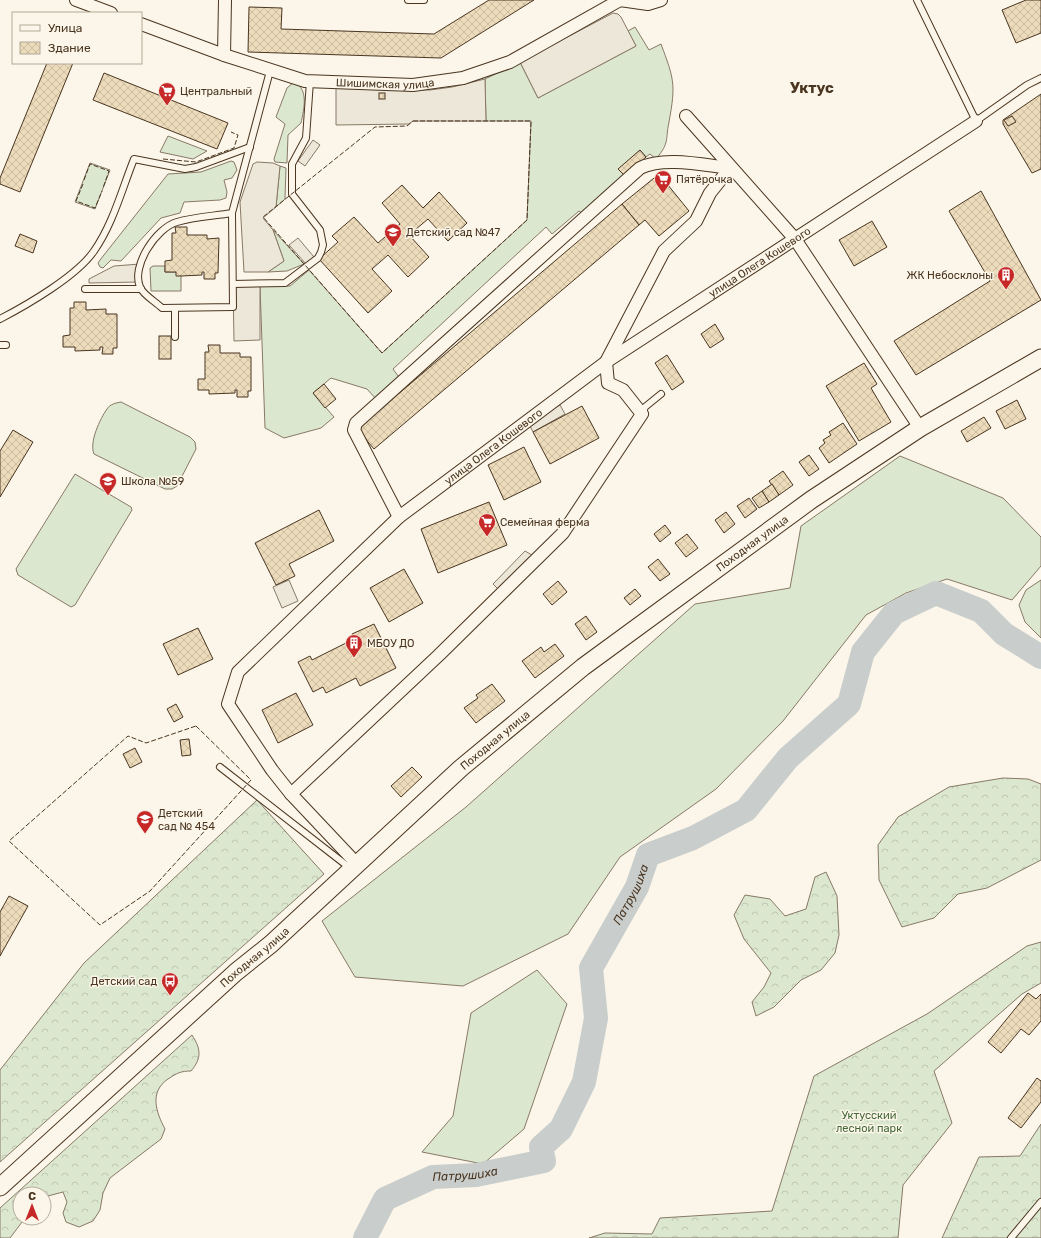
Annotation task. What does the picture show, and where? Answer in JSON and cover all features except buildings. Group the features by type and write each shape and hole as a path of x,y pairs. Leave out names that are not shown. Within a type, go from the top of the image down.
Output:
{"main road":[{"name":"Походная улица","path":"0,1187 236,972 271,944 461,768 583,667 811,500 920,428 1041,358"}],"street":[{"path":"76,0 108,12"},
{"path":"224,55 225,0"},
{"path":"620,0 648,4 661,0"},
{"name":"Шишимская улица","path":"142,24 270,71 310,81 413,84 463,78 510,62 620,0"},
{"path":"686,116 730,168 795,239 920,428"},
{"name":"улица Олега Кошевого","path":"354,867 272,770 228,704 238,672 399,517 606,362 976,121"},
{"path":"399,517 354,430 356,423 640,168 648,164 660,162 730,168"},
{"path":"291,794 439,655 563,533 642,414 623,390 608,382 606,362 664,251 696,220 710,193 730,168"}],"lane":[{"path":"408,0 424,0"},
{"path":"917,0 976,121 1027,84 1041,78"},
{"path":"232,213 176,222 162,231 146,252 140,264 138,280 141,289 162,308 233,307 232,213 270,71"},
{"path":"233,284 285,283 318,258 321,252 323,245 320,230 292,194 292,164 306,138 310,81"},
{"path":"0,319 46,292 72,273 93,252 106,228 134,159 185,169 196,167 250,147"},
{"path":"85,289 141,289"},
{"path":"175,308 175,337"},
{"path":"642,414 645,407 661,394"},
{"path":"220,767 354,867"},
{"path":"1011,1238 1041,1202"}],"green space":[{"path":"635,27 649,50 661,44 671,74 673,99 666,141 663,149 656,159 650,154 646,157 640,150 619,169 625,176 583,214 579,211 552,234 546,227 393,369 401,380 377,400 367,389 331,378 313,393 334,417 321,428 284,438 265,428 260,286 290,286 309,270 382,353 527,220 531,121 486,121 485,79 520,62 538,98 636,46 628,31"},
{"path":"294,82 299,85 304,94 304,106 301,123 288,135 287,163 275,162 274,159 285,124 276,117 287,88"},
{"path":"168,136 207,151 193,159 160,152"},
{"path":"231,161 234,162 237,170 232,178 224,180 227,192 226,198 220,200 184,202 180,213 161,218 121,261 111,260 103,268 100,267 98,263 100,260 168,174 201,172"},
{"path":"90,163 110,170 95,209 75,202"},
{"path":"280,166 286,168 285,199 276,207"},
{"path":"273,230 304,264 287,271 268,272 284,261"},
{"path":"153,266 165,266 165,272 176,272 181,276 181,291 151,291 150,268"},
{"path":"121,402 190,437 195,442 196,449 177,486 172,489 165,489 94,454 94,437 101,419 110,406"},
{"path":"900,456 1003,498 1041,537 1041,566 1012,600 947,579 906,593 866,615 783,721 716,789 620,857 568,934 463,986 355,977 322,921 466,807 695,604 790,588 801,526"},
{"path":"75,474 131,507 132,510 75,605 71,607 18,575 16,569"},
{"path":"1041,580 1041,638 1025,622 1019,605 1026,590"},
{"path":"1003,778 1028,779 1041,784 1041,860 987,888 958,894 934,918 902,927 879,880 878,845 898,817 949,787"},
{"path":"257,800 324,874 0,1162 0,1070 84,963"},
{"path":"826,872 837,896 839,935 835,953 821,970 801,980 774,1007 756,1016 752,1002 764,987 771,973 744,939 734,915 745,895 770,899 785,916 806,909 815,877"},
{"name":"Уктусский лесной парк","path":"1041,942 1041,983 1022,994 934,1071 952,1123 903,1185 898,1238 589,1238 605,1233 652,1234 660,1218 772,1211 814,1076 927,1014 1027,946"},
{"path":"537,970 567,1004 524,1129 483,1164 422,1152 453,1116 471,1013"},
{"path":"192,1035 199,1049 199,1058 195,1066 191,1071 184,1071 168,1079 162,1084 156,1096 157,1109 165,1129 161,1139 110,1178 103,1193 100,1210 93,1221 79,1227 66,1222 63,1213 67,1202 63,1192 52,1195 52,1186 24,1186"},
{"path":"1041,1124 1041,1238 942,1238 979,1157 1020,1156"},
{"path":"12,1197 12,1226 19,1226 10,1238 0,1238 0,1208"}],"shaded area":[{"path":"613,13 618,14 621,17 636,46 538,98 520,62"},
{"path":"485,79 486,121 413,121 409,124 336,125 336,88 430,90 452,87"},
{"path":"313,140 320,145 305,166 298,161"},
{"path":"257,162 273,163 280,166 276,207 263,218 273,230 284,261 268,272 244,272 240,202 253,164"},
{"path":"298,238 314,257 306,264 289,245"},
{"path":"140,264 139,282 89,283 89,279 114,266"},
{"path":"233,284 260,284 260,340 234,341"},
{"path":"560,405 565,414 533,432 528,422"},
{"path":"525,551 532,555 498,589 493,584"},
{"path":"289,580 298,601 282,608 273,587"}],"waterway":[{"name":"Патрушиха","path":"365,1238 385,1199 433,1177 476,1175 544,1161 541,1147 561,1129 584,1082 596,1018 591,968 637,887 648,855 693,838 746,810 788,758 849,704 863,652 894,613 936,593 981,611 1004,634 1041,657"}],"fence":[{"path":"413,121 531,121 527,220 382,353 263,217 375,127 407,126 413,121"},
{"path":"163,159 196,162 234,148 238,135 231,132"},
{"path":"84,180 90,164 109,171 103,188"},
{"path":"83,184 76,201 95,208 102,191"},
{"path":"196,726 251,780 150,891 100,925 9,841 128,736 146,743 196,726"}],"place":[{"name":"Центральный","path":"167,106"},
{"name":"Пятёрочка","path":"663,194"},
{"name":"Детский сад №47","path":"393,247"},
{"name":"ЖК Небосклоны","path":"1006,290"},
{"name":"Школа №59","path":"108,496"},
{"name":"Семейная ферма","path":"487,537"},
{"name":"МБОУ ДО","path":"354,658"},
{"name":"Детский сад № 454","path":"145,834"},
{"name":"Детский сад","path":"170,996"}],"district":[{"name":"Уктус","path":"812,88"}]}
